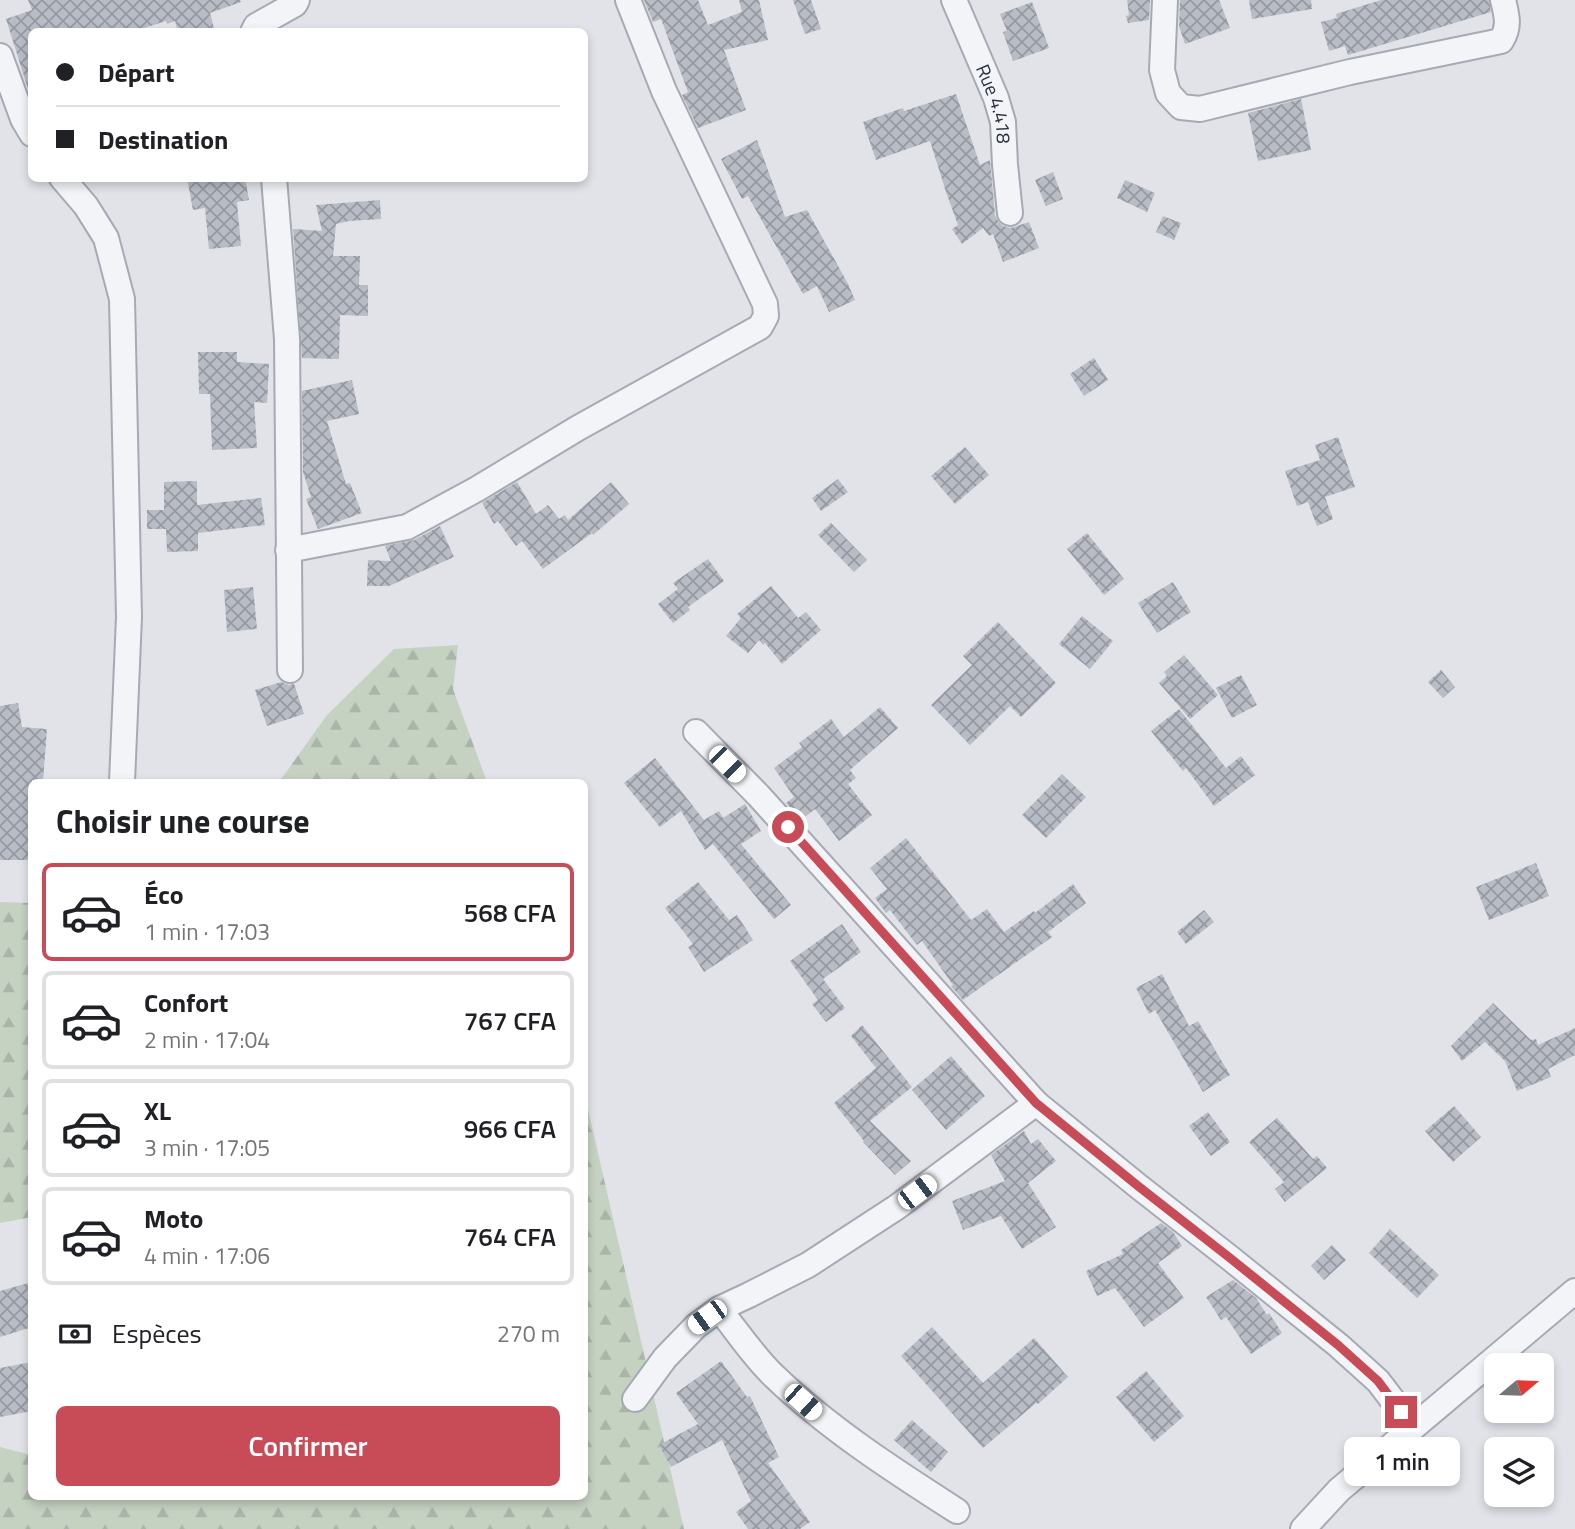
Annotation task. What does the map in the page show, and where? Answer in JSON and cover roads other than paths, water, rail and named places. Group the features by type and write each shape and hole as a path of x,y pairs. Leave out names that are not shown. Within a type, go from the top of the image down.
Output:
{"street":[{"path":"255,28 295,4 297,0"},
{"path":"288,550 407,527 760,327 766,316 765,303 664,91 628,0"},
{"path":"1165,0 1162,69 1168,93 1181,107 1200,109 1350,72 1501,41 1508,21 1503,0"},
{"name":"Rue 4.418","path":"959,2 1003,122 1010,213"},
{"path":"0,56 28,128"},
{"path":"65,182 86,206 106,238 122,299 129,617 122,779"},
{"path":"274,182 287,339 290,670"},
{"path":"696,732 759,796 1036,1103 1338,1345 1378,1381 1413,1427"},
{"path":"635,1399 665,1358 696,1325 719,1309 819,1258 897,1207 1036,1103"},
{"path":"1303,1529 1339,1490 1575,1291"},
{"path":"719,1309 771,1374 818,1416 957,1511"}]}
